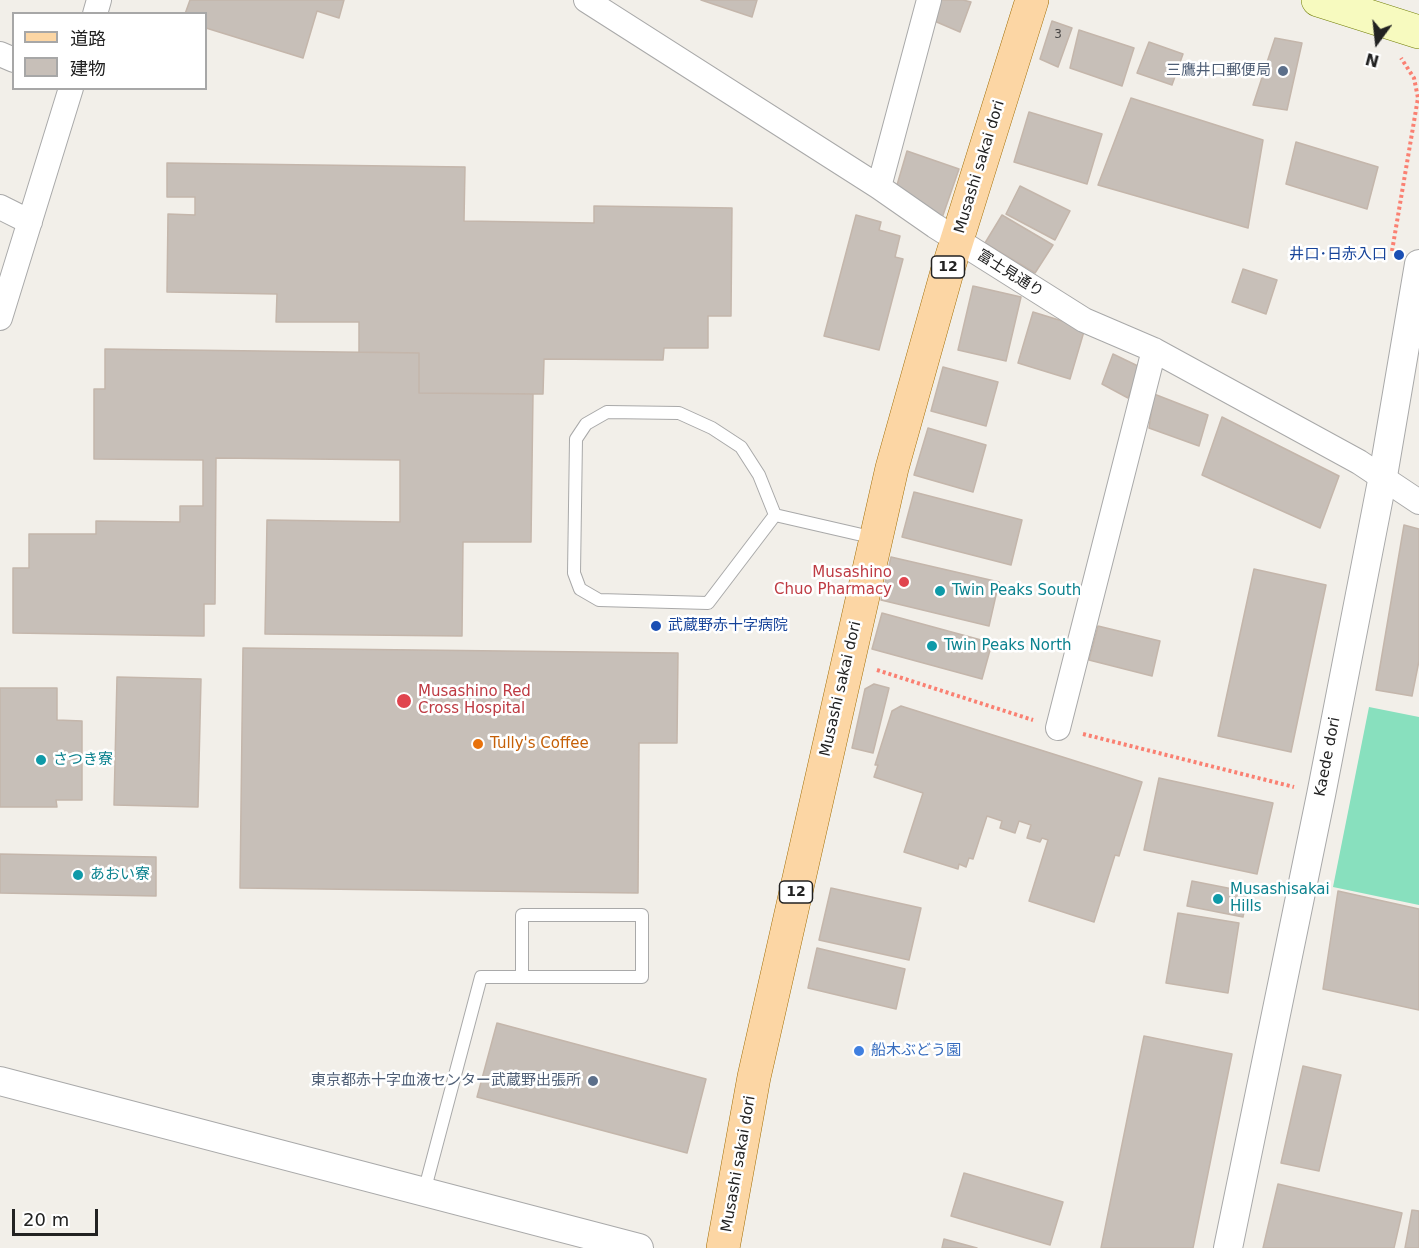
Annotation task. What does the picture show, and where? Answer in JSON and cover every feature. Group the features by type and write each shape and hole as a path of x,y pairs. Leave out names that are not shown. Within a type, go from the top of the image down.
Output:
{"main road":[{"name":"Musashi sakai dori","path":"723,1248 754,1077 892,468 957,240 1032,0"},
{"path":"1318,0 1410,41"}],"street":[{"name":"富士見通り","path":"586,0 1084,320 1154,350 1359,462 1419,502"},
{"path":"879,187 929,0"},
{"path":"0,318 70,90"},
{"path":"0,207 30,222"},
{"name":"Kaede dori","path":"1228,1248 1321,795 1383,476 1419,264"},
{"path":"1058,728 1154,350"},
{"path":"0,1081 639,1248"}],"lane":[{"path":"607,412 679,413 712,428 741,447 759,475 775,515 708,603 599,600 580,589 574,573 576,439 586,424 607,412"},
{"path":"775,515 875,538"},
{"path":"424,1191 481,977 522,977 642,977 642,915 522,915 522,977"}],"path":[{"path":"1391,259 1418,98 1414,78 1400,58 1410,41"},
{"path":"1414,78 1419,80"}],"green space":[{"path":"1369,707 1419,717 1419,905 1333,887"}],"building":[{"path":"190,0 344,0 339,18 317,11 303,58 207,28 207,12 186,12"},
{"path":"701,0 757,0 752,17"},
{"path":"939,0 971,2 960,32 932,20"},
{"path":"1052,21 1072,28 1058,67 1040,59"},
{"path":"1079,30 1134,48 1122,86 1070,68"},
{"path":"1275,38 1302,43 1287,110 1253,105"},
{"path":"1149,42 1183,54 1172,85 1137,73"},
{"path":"1131,98 1263,140 1248,228 1098,185"},
{"path":"1029,112 1102,134 1087,184 1014,162"},
{"path":"1296,142 1378,167 1367,209 1286,184"},
{"path":"907,151 959,169 942,218 897,185"},
{"path":"167,163 465,167 464,221 594,223 594,206 732,208 731,316 708,316 708,348 664,348 663,360 544,359 543,394 419,393 419,353 359,352 359,322 276,322 277,294 167,292 168,214 195,215 195,197 167,197"},
{"path":"1020,186 1070,211 1055,240 1006,214"},
{"path":"856,215 881,222 879,230 900,236 895,257 903,259 879,350 824,336"},
{"path":"1002,215 1053,245 1035,273 985,243"},
{"path":"1243,269 1277,280 1266,314 1232,302"},
{"path":"973,286 1021,297 1006,361 958,350"},
{"path":"1033,312 1085,328 1070,379 1018,363"},
{"path":"105,349 419,353 419,393 533,394 531,542 463,542 462,636 265,634 267,520 400,522 400,460 216,458 215,604 204,604 204,636 13,633 13,568 29,568 29,534 96,534 96,521 180,522 180,506 203,506 203,460 94,459 94,389 105,389"},
{"path":"1113,354 1140,367 1128,398 1102,384"},
{"path":"943,367 998,382 986,426 931,411"},
{"path":"1154,394 1208,415 1199,446 1149,428"},
{"path":"1222,417 1339,476 1320,528 1202,475"},
{"path":"928,428 986,445 973,492 914,475"},
{"path":"914,492 1022,520 1011,565 902,537"},
{"path":"1404,525 1419,529 1419,661 1412,696 1376,690"},
{"name":"Twin Peaks South","path":"891,557 999,582 989,626 881,600"},
{"path":"1254,569 1326,585 1291,752 1218,736"},
{"name":"Twin Peaks North","path":"882,613 992,643 982,679 872,649"},
{"path":"1098,626 1160,641 1152,676 1089,660"},
{"path":"243,648 678,653 677,743 639,743 638,893 240,888"},
{"path":"117,677 201,679 198,807 114,805"},
{"path":"874,684 889,688 873,753 852,748 865,689"},
{"name":"さつき寮","path":"0,688 57,688 57,720 82,721 82,800 56,800 57,807 0,807"},
{"path":"901,706 1142,782 1119,856 1115,855 1094,922 1029,901 1048,840 1042,838 1040,842 1027,838 1031,825 1019,821 1015,833 1000,828 1002,821 987,816 973,859 969,858 966,867 959,864 958,869 904,852 923,793 874,777 878,765 875,765 892,711"},
{"path":"1159,778 1273,803 1257,874 1144,850"},
{"name":"あおい寮","path":"0,854 156,857 156,896 0,893"},
{"name":"Musashisakai Hills","path":"1192,881 1248,892 1243,917 1187,906"},
{"path":"831,888 921,908 909,960 819,940"},
{"path":"1338,891 1419,909 1419,1010 1323,989"},
{"path":"1178,913 1239,923 1228,993 1166,983"},
{"path":"817,948 905,969 896,1009 808,988"},
{"path":"497,1023 706,1079 687,1153 477,1097"},
{"path":"1144,1036 1232,1054 1193,1248 1101,1248"},
{"path":"1303,1066 1341,1075 1319,1171 1281,1163"},
{"path":"964,1173 1063,1202 1050,1245 951,1216"},
{"path":"1278,1184 1402,1213 1394,1248 1263,1248"},
{"path":"1412,1210 1419,1211 1419,1248 1405,1248"},
{"path":"944,1239 977,1248 942,1248"}],"place":[{"name":"三鷹井口郵便局","path":"1283,71"},
{"name":"井口･日赤入口","path":"1399,255"},
{"name":"Musashino Chuo Pharmacy","path":"904,582"},
{"name":"Twin Peaks South","path":"940,591"},
{"name":"武蔵野赤十字病院","path":"656,626"},
{"name":"Twin Peaks North","path":"932,646"},
{"name":"Musashino Red Cross Hospital","path":"404,701"},
{"name":"Tully's Coffee","path":"478,744"},
{"name":"さつき寮","path":"41,760"},
{"name":"あおい寮","path":"78,875"},
{"name":"Musashisakai Hills","path":"1218,899"},
{"name":"船木ぶどう園","path":"859,1051"},
{"name":"東京都赤十字血液センター武蔵野出張所","path":"593,1081"}]}
